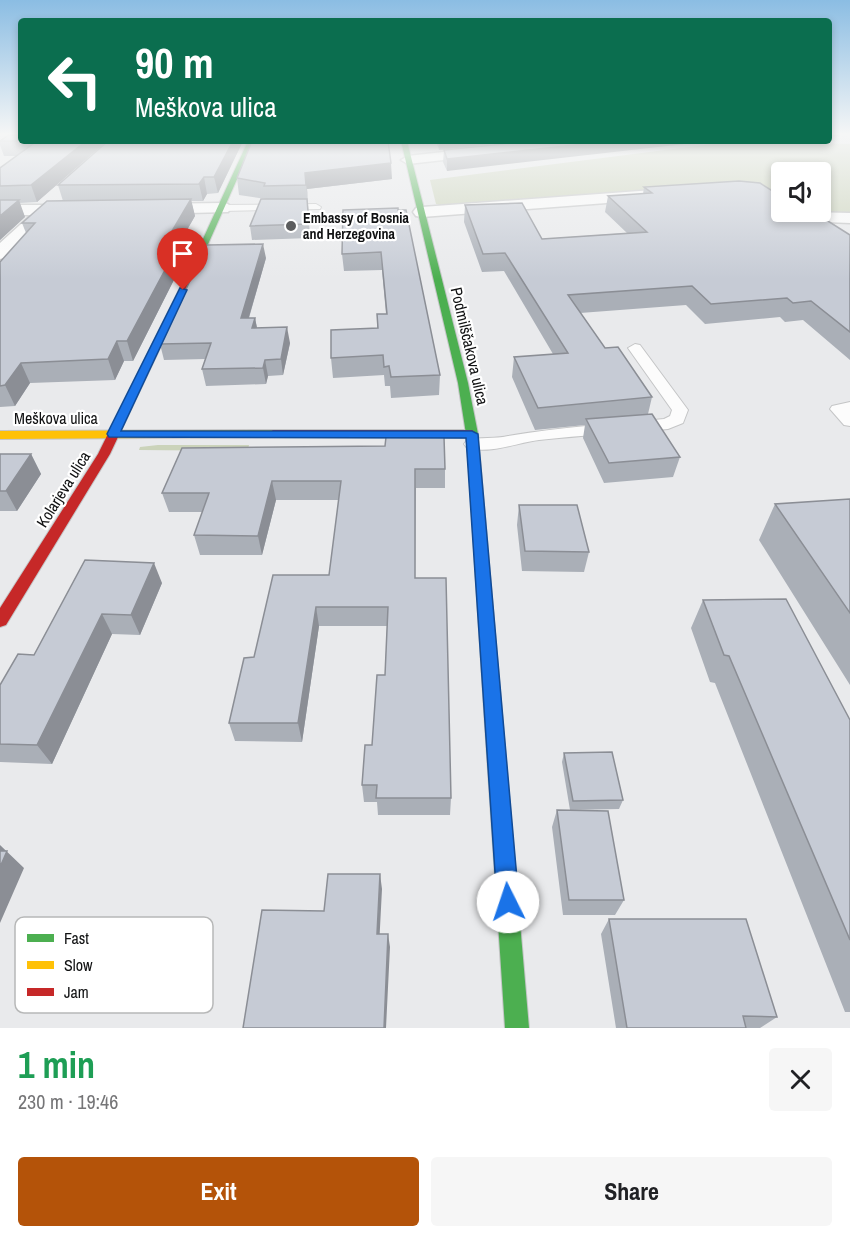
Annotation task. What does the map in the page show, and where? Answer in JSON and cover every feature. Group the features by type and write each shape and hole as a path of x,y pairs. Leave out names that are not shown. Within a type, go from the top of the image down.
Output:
{"street":[{"name":"Kolarjeva ulica","path":"0,621 104,454 233,183"},
{"name":"Podmilščakova ulica","path":"414,183 463,383 472,439 517,1028"},
{"path":"422,212 660,194"},
{"path":"0,210 50,205 95,210"},
{"path":"0,253 50,205"},
{"path":"130,209 222,208"},
{"path":"831,216 850,218"},
{"path":"817,222 840,237"},
{"name":"Meškova ulica","path":"0,435 113,434 472,439"}],"lane":[{"path":"222,208 316,207"},
{"path":"472,439 506,442 537,435 668,424 677,419 680,410 635,348"},
{"path":"850,407 838,409 850,421"}],"green space":[{"path":"431,183 771,183 771,192 764,190 443,206 436,204"},
{"path":"831,183 850,183 850,212 831,212"},
{"path":"249,445 248,451 139,450 140,447"}],"building":[{"path":"0,183 34,183 31,185 0,186"},
{"path":"60,183 200,183 199,184 58,185"},
{"path":"265,183 306,183 306,185 264,186"},
{"path":"708,183 760,183 771,190 771,222 829,222 850,235 850,332 811,301 793,303 787,298 711,304 692,286 568,295 605,348 618,347 652,397 538,408 514,357 568,353 505,253 483,254 465,205 522,203 542,239 647,232 608,196 652,193 644,187"},
{"path":"191,199 165,243 180,242 127,341 117,341 108,359 21,363 5,385 0,386 0,262 35,223 22,223 47,201"},
{"path":"261,199 307,199 309,224 250,226"},
{"path":"0,200 19,200 0,216"},
{"path":"398,208 398,210 406,210 440,375 391,377 389,366 384,367 383,355 331,358 331,330 378,328 377,314 387,314 381,252 342,254 343,210"},
{"path":"263,244 241,318 255,318 252,328 287,327 281,359 265,360 263,368 202,369 211,343 160,344 207,245"},
{"path":"652,414 680,457 609,463 586,419"},
{"path":"386,437 444,437 445,469 415,469 415,578 446,578 451,798 376,798 377,785 362,785 365,745 372,745 377,675 385,675 388,607 316,607 298,723 229,723 244,658 254,657 273,575 329,575 341,481 272,481 258,536 194,535 209,493 162,493 182,448 385,446"},
{"path":"0,454 31,454 6,491 0,491"},
{"path":"850,499 850,613 775,504"},
{"path":"519,505 577,505 589,552 525,551"},
{"path":"85,560 154,563 131,615 102,614 37,745 0,744 0,685 18,654 34,655"},
{"path":"786,599 850,720 850,940 729,656 724,655 703,600"},
{"path":"612,752 623,800 573,801 564,753"},
{"path":"557,810 608,811 624,900 569,900"},
{"path":"0,851 7,851 0,867"},
{"path":"328,874 380,874 377,934 388,934 384,1028 243,1028 262,910 324,911"},
{"path":"609,919 746,919 777,1017 743,1016 746,1028 627,1028"}],"traffic: fast":[{"path":"189,278 232,183"},
{"path":"414,183 463,383 472,434 475,470"},
{"path":"494,725 517,1028"}],"traffic: slow":[{"path":"0,435 273,434"},
{"path":"475,470 494,725"}],"traffic: jam":[{"path":"0,621 104,454 189,278"},
{"path":"273,434 472,434"}],"place":[{"name":"Embassy of Bosnia and Herzegovina","path":"291,226"}],"route":[{"path":"183,290 113,434 472,434 508,902"}]}
